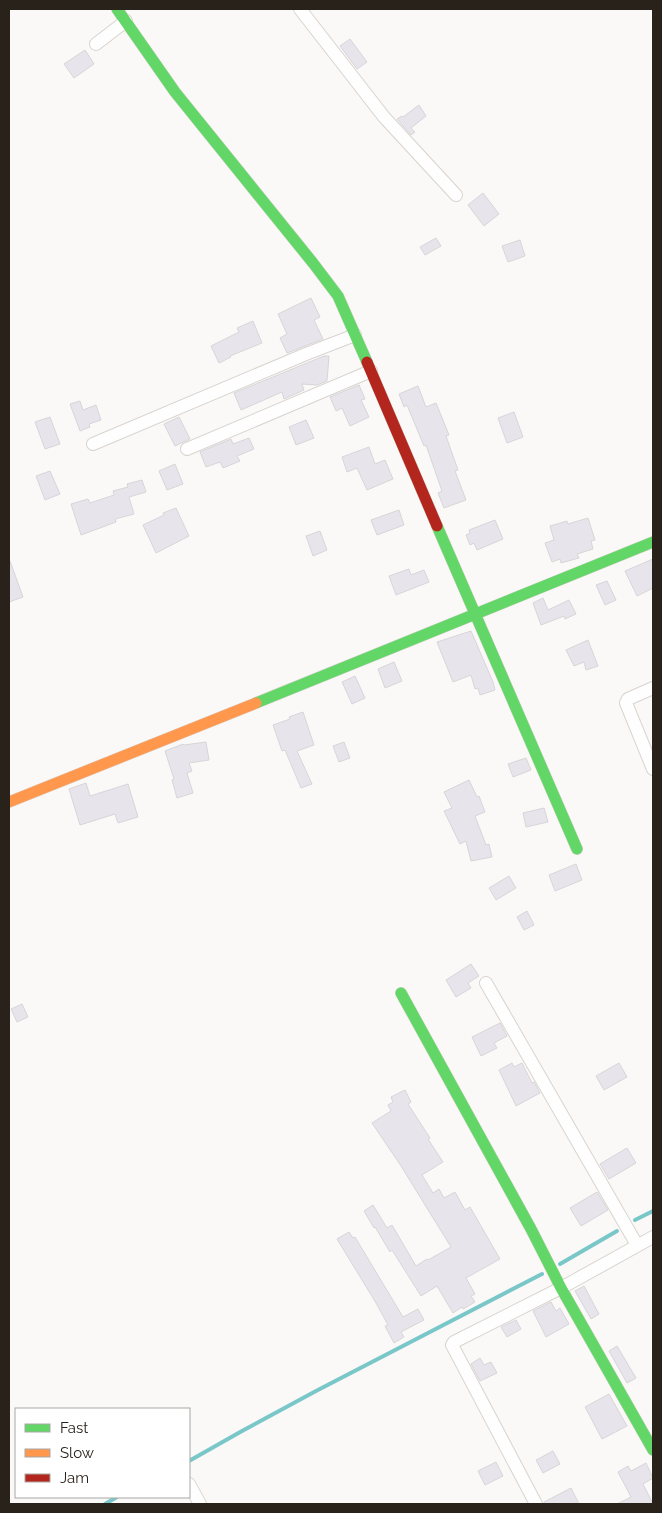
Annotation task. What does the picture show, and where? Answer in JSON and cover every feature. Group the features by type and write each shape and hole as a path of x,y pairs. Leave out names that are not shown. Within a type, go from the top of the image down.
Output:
{"street":[{"path":"300,9 384,117 456,195"},
{"path":"96,44 124,14 175,92 338,296 577,849"},
{"path":"93,444 355,335"},
{"path":"187,449 370,371"},
{"path":"9,802 653,542"},
{"path":"653,688 626,701 653,769"},
{"path":"486,983 637,1246"},
{"path":"401,993 653,1450"},
{"path":"536,1504 452,1345 454,1342 562,1288 653,1237"},
{"path":"190,1484 200,1504"}],"building":[{"path":"350,39 367,62 357,69 340,46"},
{"path":"85,50 94,64 74,78 64,64"},
{"path":"419,105 426,116 411,128 415,132 411,135 397,119 403,117"},
{"path":"483,193 499,214 484,226 468,205"},
{"path":"436,238 441,246 425,255 420,247"},
{"path":"520,240 525,256 508,262 502,246"},
{"path":"311,298 320,317 314,320 323,339 287,353 280,338 287,334 278,314"},
{"path":"253,321 262,343 230,356 219,363 211,346 239,332 237,328"},
{"path":"324,356 329,356 327,381 317,385 302,384 304,390 284,399 282,392 241,410 234,393"},
{"path":"359,385 365,399 361,400 369,417 350,426 342,408 336,411 330,397"},
{"path":"418,386 426,407 436,403 449,435 446,436 458,470 455,471 466,500 444,508 438,493 442,491 426,445 424,446 407,405 404,407 399,394"},
{"path":"80,401 83,410 96,405 101,420 89,424 90,427 80,431 70,404"},
{"path":"514,412 523,437 507,443 498,418"},
{"path":"50,417 60,444 45,449 35,422"},
{"path":"179,417 190,439 175,446 164,424"},
{"path":"306,420 314,438 296,445 289,427"},
{"path":"249,438 254,449 237,456 240,461 223,468 220,462 206,467 200,452 231,439 233,444"},
{"path":"369,447 375,464 385,460 393,479 367,490 357,468 347,472 342,457"},
{"path":"175,464 183,484 167,490 159,471"},
{"path":"50,471 60,494 45,500 36,476"},
{"path":"142,480 146,492 129,497 134,514 115,519 116,522 81,535 71,504 88,499 90,503 114,495 113,491 128,487 127,484"},
{"path":"176,508 189,536 156,553 143,525 164,515 163,513"},
{"path":"399,510 404,525 377,535 371,520"},
{"path":"588,518 595,540 591,541 593,549 577,554 579,558 561,563 560,559 552,562 545,543 554,540 550,526 567,521 568,524"},
{"path":"495,520 503,539 477,550 474,543 470,545 466,535 470,533 469,530"},
{"path":"320,531 327,550 313,556 306,536"},
{"path":"653,559 653,588 637,596 625,571"},
{"path":"9,562 23,597 9,602"},
{"path":"409,569 411,575 424,570 429,582 396,595 389,576"},
{"path":"607,581 616,600 605,605 596,585"},
{"path":"543,598 548,610 569,600 576,614 565,619 564,616 541,625 533,603"},
{"path":"471,631 495,690 480,695 478,688 475,689 471,675 453,682 437,642"},
{"path":"588,640 598,666 586,670 584,662 574,666 566,650"},
{"path":"394,662 402,681 385,688 378,669"},
{"path":"355,676 365,698 352,704 342,682"},
{"path":"303,712 314,745 297,751 312,784 301,788 285,750 282,751 273,725"},
{"path":"206,742 209,760 189,763 192,771 187,773 193,793 177,798 172,780 174,779 165,751 183,744"},
{"path":"344,742 350,758 339,762 333,746"},
{"path":"526,758 531,770 513,777 508,764"},
{"path":"469,780 477,797 479,796 485,812 475,816 486,845 489,844 492,857 471,861 466,841 460,844 444,811 452,808 444,792"},
{"path":"86,783 90,796 128,784 138,817 118,823 115,814 80,825 69,789"},
{"path":"544,808 548,822 526,827 523,813"},
{"path":"576,864 582,880 555,891 549,875"},
{"path":"509,876 516,888 496,900 489,888"},
{"path":"527,911 534,925 524,930 517,917"},
{"path":"471,964 479,976 468,983 471,988 456,997 446,980"},
{"path":"22,1004 28,1017 17,1022 11,1009"},
{"path":"500,1023 507,1036 494,1043 497,1048 481,1056 472,1037"},
{"path":"512,1063 514,1067 522,1063 532,1083 534,1082 540,1093 516,1106 499,1070"},
{"path":"619,1063 627,1077 604,1090 596,1076"},
{"path":"405,1090 411,1102 408,1104 443,1162 422,1175 433,1193 439,1189 444,1198 455,1192 465,1210 470,1207 500,1259 466,1278 475,1294 471,1296 475,1302 453,1313 437,1286 421,1296 392,1250 390,1252 364,1211 373,1205 387,1228 392,1225 416,1266 451,1247 372,1123 391,1111 388,1105 393,1102 391,1097"},
{"path":"627,1148 636,1163 609,1179 600,1164"},
{"path":"597,1192 608,1210 581,1226 570,1208"},
{"path":"349,1232 353,1238 355,1237 403,1317 418,1309 424,1320 401,1332 404,1337 394,1343 385,1326 388,1325 376,1303 337,1239"},
{"path":"584,1286 599,1314 591,1319 575,1291"},
{"path":"551,1302 556,1311 560,1308 569,1324 546,1337 533,1311"},
{"path":"516,1320 521,1329 507,1337 501,1327"},
{"path":"617,1346 636,1378 627,1383 609,1351"},
{"path":"480,1358 484,1365 491,1362 497,1373 480,1381 471,1364"},
{"path":"609,1394 627,1426 602,1439 585,1407"},
{"path":"553,1451 560,1464 543,1473 536,1460"},
{"path":"496,1462 503,1476 485,1485 478,1471"},
{"path":"646,1463 653,1478 643,1484 653,1504 617,1504 631,1497 618,1472 628,1466 631,1471"},
{"path":"571,1488 579,1504 544,1504 544,1502"}],"waterway":[{"path":"635,1220 653,1211"},
{"path":"560,1264 617,1231"},
{"path":"190,1460 316,1391 542,1274"},
{"path":"105,1504 115,1498"}],"traffic: fast":[{"path":"117,9 175,92 338,296 367,362"},
{"path":"437,526 577,849"},
{"path":"256,703 653,542"},
{"path":"401,993 531,1229 561,1288 653,1450"}],"traffic: slow":[{"path":"9,802 256,703"}],"traffic: jam":[{"path":"367,362 437,526"}]}
